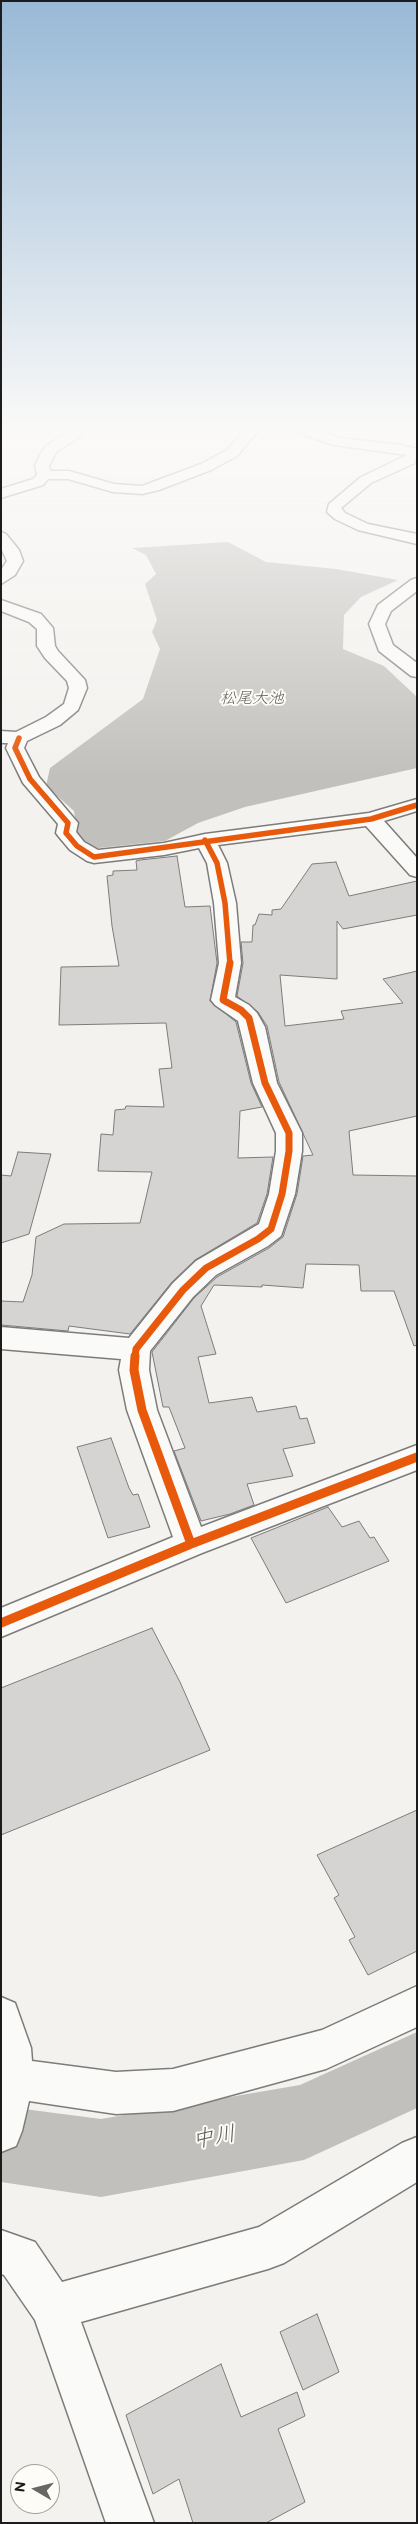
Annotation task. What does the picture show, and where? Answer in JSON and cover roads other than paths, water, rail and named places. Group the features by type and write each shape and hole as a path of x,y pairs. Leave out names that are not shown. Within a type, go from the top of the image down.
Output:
{"street":[{"path":"1,580 9,572 15,561 13,553 5,542"},
{"path":"417,583 384,609 377,624 385,647 417,672"},
{"path":"1,605 35,618 45,628 46,646 50,654 76,680 78,688 72,706 64,714 10,737 30,779 68,823 66,833 77,846 94,857 164,849 205,840 371,819 417,805"},
{"path":"371,819 417,871"},
{"path":"191,1544 142,1410 134,1370 136,1349 183,1290 206,1268 258,1239 270,1229 282,1194 289,1151 289,1133 265,1084 251,1022 241,1010 223,1000 230,963 225,903 217,863 205,840"},
{"path":"1,1338 136,1349"},
{"path":"1,1623 191,1544 417,1457"},
{"path":"1,2017 11,2048 6,2097 173,2090 326,2049 417,2006"},
{"path":"54,2307 268,2247 417,2158"},
{"path":"1,2252 19,2258 54,2307 130,2523"}],"water":[{"name":"松尾大池","path":"228,542 266,562 336,569 398,580 361,597 344,615 343,649 384,666 417,697 417,768 245,807 198,823 165,841 89,849 78,839 74,811 46,786 50,768 143,699 160,649 152,632 157,620 145,584 156,574 146,555 132,548"}],"waterway":[{"name":"中川","path":"1,2144 101,2158 304,2122 417,2069"}]}
